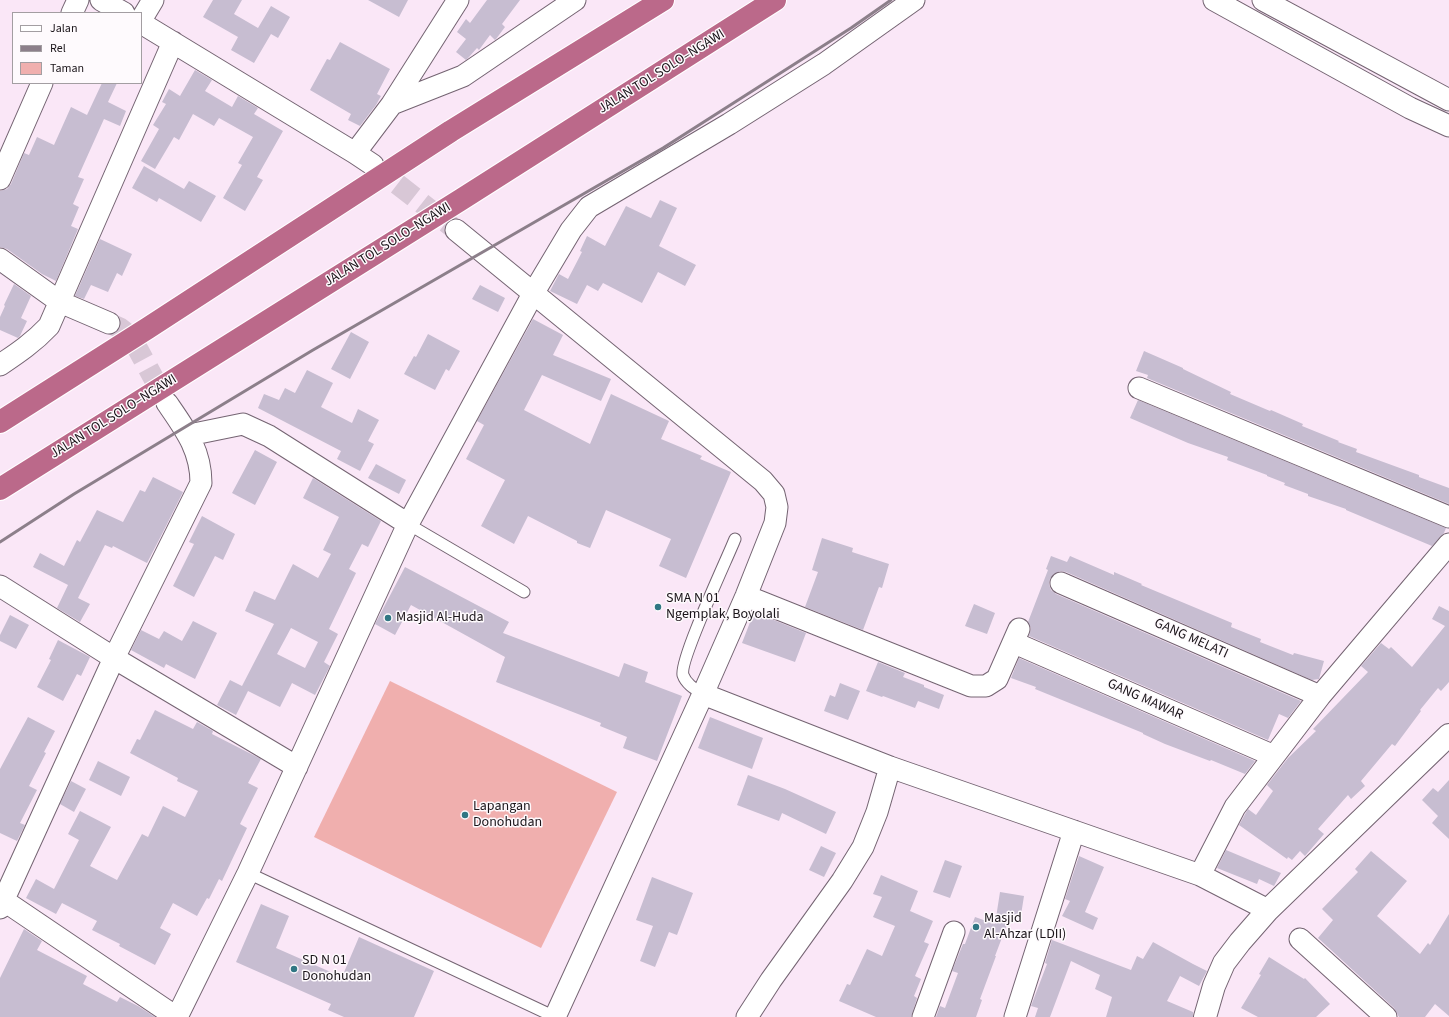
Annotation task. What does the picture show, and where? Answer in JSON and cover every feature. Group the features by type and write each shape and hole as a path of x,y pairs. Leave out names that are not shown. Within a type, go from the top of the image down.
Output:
{"highway":[{"path":"0,422 148,328 451,131 663,0"},
{"name":"JALAN TOL SOLO–NGAWI","path":"0,489 776,0"}],"main road":[{"path":"1205,1017 1214,986 1224,963 1240,942 1268,910 1449,734"}],"street":[{"path":"72,12 78,0"},
{"path":"100,0 122,12"},
{"path":"142,19 154,0"},
{"path":"355,152 392,104 458,0"},
{"path":"167,403 189,435 201,468 202,483 114,658 2,904 177,1017 248,873 408,524 534,292 574,224 589,206 729,124 824,64 914,0"},
{"path":"1214,0 1410,108 1449,126"},
{"path":"1263,0 1449,100"},
{"path":"392,104 463,76 574,1"},
{"path":"142,22 355,152 373,165"},
{"path":"0,365 41,335 49,326 173,42"},
{"path":"0,179 42,84"},
{"path":"456,230 534,292 763,481 774,494 777,507 775,523 746,596 703,694 555,1017"},
{"path":"0,259 60,302 109,323"},
{"path":"1139,388 1449,517"},
{"path":"189,435 243,424 269,436 408,524"},
{"path":"1200,875 1235,807 1320,696 1449,544"},
{"name":"GANG MELATI","path":"1061,583 1320,696"},
{"path":"0,586 114,658 297,767"},
{"name":"GANG MAWAR","path":"746,596 972,686 986,686 997,679 1018,637 1274,756"},
{"path":"703,694 890,767 1200,875 1268,910"},
{"path":"747,1017 770,980 842,881 863,847 877,812 890,767"},
{"path":"1015,1017 1074,831"},
{"path":"923,1017 954,932"},
{"path":"1300,939 1386,1017"}],"lane":[{"path":"408,524 524,592"},
{"path":"703,694 688,684 683,674 686,657 735,539"},
{"path":"248,873 555,1017"}],"green space":[{"name":"Lapangan Donohudan","path":"390,681 617,792 541,948 314,837"}],"building":[{"path":"213,0 242,0 234,14 258,28 271,6 290,17 278,38 271,34 254,63 231,50 238,37 203,17"},
{"path":"368,0 408,0 399,17"},
{"path":"487,0 520,0 502,24 505,27 496,39 495,40 490,35 479,50 477,48 466,60 456,52 466,39 457,32 466,19 470,23"},
{"path":"340,42 390,69 377,94 381,96 360,126 348,120 351,114 310,90 327,59 330,60"},
{"path":"195,70 212,80 205,91 232,107 238,96 258,108 254,114 283,131 257,177 263,180 245,211 223,198 242,165 238,163 253,137 219,118 214,126 193,114 179,140 174,137 155,169 141,161 159,129 153,125 166,104 162,102 169,89 180,96"},
{"path":"102,84 117,84 108,102 126,111 120,126 104,119 78,177 84,179 73,204 79,207 71,226 78,229 56,281 42,274 7,249 0,247 0,191 7,189 11,184 24,153 29,155 37,137 54,145 71,107 87,115"},
{"path":"144,166 184,189 189,181 216,196 201,222 159,198 157,202 132,188"},
{"path":"660,200 677,208 659,246 696,265 685,286 658,272 642,303 603,283 598,291 587,285 577,304 550,291 559,274 568,279 582,252 580,251 587,236 605,246 626,206 651,218"},
{"path":"100,239 132,254 122,276 117,273 108,292 91,285 84,299 75,296"},
{"path":"14,284 31,296 21,318 27,321 18,338 0,330 0,317"},
{"path":"480,285 505,298 498,312 472,299"},
{"path":"533,319 563,335 553,355 611,379 601,401 542,375 524,410 590,444 611,394 669,421 661,439 702,456 700,459 731,472 686,578 659,566 671,539 606,510 590,548 577,543 577,541 528,516 514,544 481,526 505,480 466,459 484,425 477,421"},
{"path":"351,332 369,342 350,379 331,369"},
{"path":"428,334 460,351 449,371 446,369 435,390 404,374 414,356 416,357"},
{"path":"1144,351 1183,368 1231,392 1230,394 1270,411 1271,410 1303,424 1302,426 1357,449 1356,452 1419,475 1419,477 1449,488 1449,504 1147,378 1148,375 1136,371"},
{"path":"307,370 333,383 321,407 352,423 358,409 379,420 368,441 374,444 360,471 337,459 341,451 258,408 264,394 279,400 285,388 295,393"},
{"path":"1138,400 1446,528 1444,533 1432,546 1346,509 1308,496 1308,494 1284,485 1285,483 1267,475 1227,460 1228,457 1188,443 1130,418"},
{"path":"255,450 277,462 255,505 232,493"},
{"path":"376,464 406,480 399,494 368,478"},
{"path":"153,477 183,492 147,563 113,546 112,548 105,545 78,598 90,604 80,622 57,608 68,585 33,567 40,553 64,566 77,540 80,542 97,510 123,522 140,490 145,492"},
{"path":"313,478 381,521 368,547 362,544 349,569 356,573 329,629 338,634 324,662 330,666 315,695 292,683 280,707 248,691 236,715 217,705 230,680 242,686 274,624 245,611 254,591 275,600 293,564 318,578 331,554 323,550 339,517 303,498","holes":["291,628 318,642 305,668 277,654"]},
{"path":"202,516 235,534 223,560 215,556 194,597 173,586 194,544 189,542"},
{"path":"822,538 853,548 852,552 889,564 882,588 879,587 863,630 805,607 818,572 812,570"},
{"path":"1051,556 1067,562 1070,556 1114,575 1114,572 1142,584 1141,585 1232,623 1231,627 1261,639 1260,642 1293,655 1294,653 1324,661 1319,679 1312,680 1066,572 1060,571 1054,574 1050,579 1049,584 1051,590 1056,594 1301,701 1288,718 1279,714 1268,740 1029,636 1031,628 1028,622 1048,570 1046,569"},
{"path":"405,567 509,622 503,633 619,677 624,663 648,672 645,682 682,696 657,761 623,748 627,737 600,726 601,723 496,682 505,657 411,605 395,635 375,624"},
{"path":"974,604 995,613 987,634 965,626"},
{"path":"1439,606 1449,611 1449,682 1441,691 1438,688 1420,710 1421,711 1395,746 1392,744 1361,781 1365,786 1351,799 1348,795 1318,829 1324,834 1305,856 1300,851 1292,860 1288,857 1287,859 1239,825 1248,809 1256,815 1273,791 1267,785 1288,758 1316,731 1313,729 1368,672 1361,666 1381,643 1389,649 1391,647 1412,667 1445,626 1432,619"},
{"path":"754,612 806,633 795,662 742,643"},
{"path":"10,615 29,625 16,649 0,641 0,635"},
{"path":"193,621 217,633 195,679 166,664 164,668 131,650 141,630 159,639 164,631 182,641"},
{"path":"58,640 90,657 81,676 77,674 63,701 37,687 51,660 49,659"},
{"path":"1019,658 1255,761 1245,774 1165,744 1143,733 1035,689 1036,687 1011,678"},
{"path":"878,662 905,673 903,677 944,695 939,709 918,701 915,708 866,691"},
{"path":"840,683 860,691 848,720 824,711 830,695 835,697"},
{"path":"155,710 193,729 197,722 213,731 212,734 261,759 248,783 258,788 240,824 247,828 222,881 219,879 209,899 207,898 197,916 173,903 160,928 171,934 155,965 119,946 120,944 92,930 97,921 62,903 56,914 26,898 36,879 54,889 79,840 68,834 80,811 111,827 90,866 117,880 142,834 148,837 163,806 185,817 198,791 177,781 178,778 130,753 137,739 140,740"},
{"path":"28,717 55,731 44,752 46,753 29,786 37,790 20,823 25,825 17,841 0,833 0,769"},
{"path":"710,717 763,738 752,769 698,748"},
{"path":"98,761 130,777 121,796 89,780"},
{"path":"748,775 785,789 836,812 826,834 782,813 779,821 737,805"},
{"path":"1449,780 1449,839 1432,823 1438,816 1422,800 1433,788 1438,792"},
{"path":"71,781 86,789 74,812 60,804"},
{"path":"821,846 836,853 824,877 809,870"},
{"path":"1226,850 1281,873 1274,886 1259,879 1257,884 1217,868"},
{"path":"1371,851 1407,881 1377,916 1420,954 1428,943 1430,945 1449,914 1449,1016 1435,1004 1425,1017 1399,1017 1394,1008 1318,938 1333,920 1322,909 1358,872 1355,869"},
{"path":"1079,856 1104,867 1085,912 1098,918 1093,930 1062,916 1070,901 1065,899"},
{"path":"945,860 962,866 950,898 933,892"},
{"path":"881,875 918,891 910,911 933,921 924,942 929,944 915,976 921,979 914,996 917,998 911,1017 876,1017 839,1001 847,984 850,985 867,949 882,956 895,926 873,917 882,897 873,894"},
{"path":"652,877 693,893 677,935 669,932 655,967 640,961 653,926 636,920"},
{"path":"1000,892 1024,896 1021,915 1011,914 980,999 982,1000 976,1017 936,1017 940,1006 945,1008 958,973 952,971 963,944 965,944 975,917 995,924"},
{"path":"261,904 289,916 276,948 342,977 359,937 434,971 414,1017 344,1017 328,1010 331,1004 236,962"},
{"path":"24,929 42,941 37,950 87,976 83,984 117,1002 120,997 155,1017 0,1017 0,978"},
{"path":"1052,940 1131,970 1137,956 1143,959 1153,942 1207,971 1199,986 1180,976 1167,1001 1193,1012 1193,1017 1106,1017 1112,997 1095,989 1100,975 1071,961 1050,1017 1035,1017 1038,1008 1031,1006 1047,964 1045,963"},
{"path":"1269,957 1304,979 1305,978 1330,1004 1316,1017 1258,1017 1241,1008 1261,975 1259,974"}],"tunnel":[{"path":"373,165 456,230"},
{"path":"109,323 120,328 129,335 167,403"}],"railway":[{"path":"0,542 74,494 313,350 663,148 851,28 891,0"}],"place":[{"name":"SMA N 01 Ngemplak, Boyolali","path":"658,607"},
{"name":"Masjid Al-Huda","path":"388,618"},
{"name":"Lapangan Donohudan","path":"465,815"},
{"name":"Masjid Al-Ahzar (LDII)","path":"976,927"},
{"name":"SD N 01 Donohudan","path":"294,969"}]}
